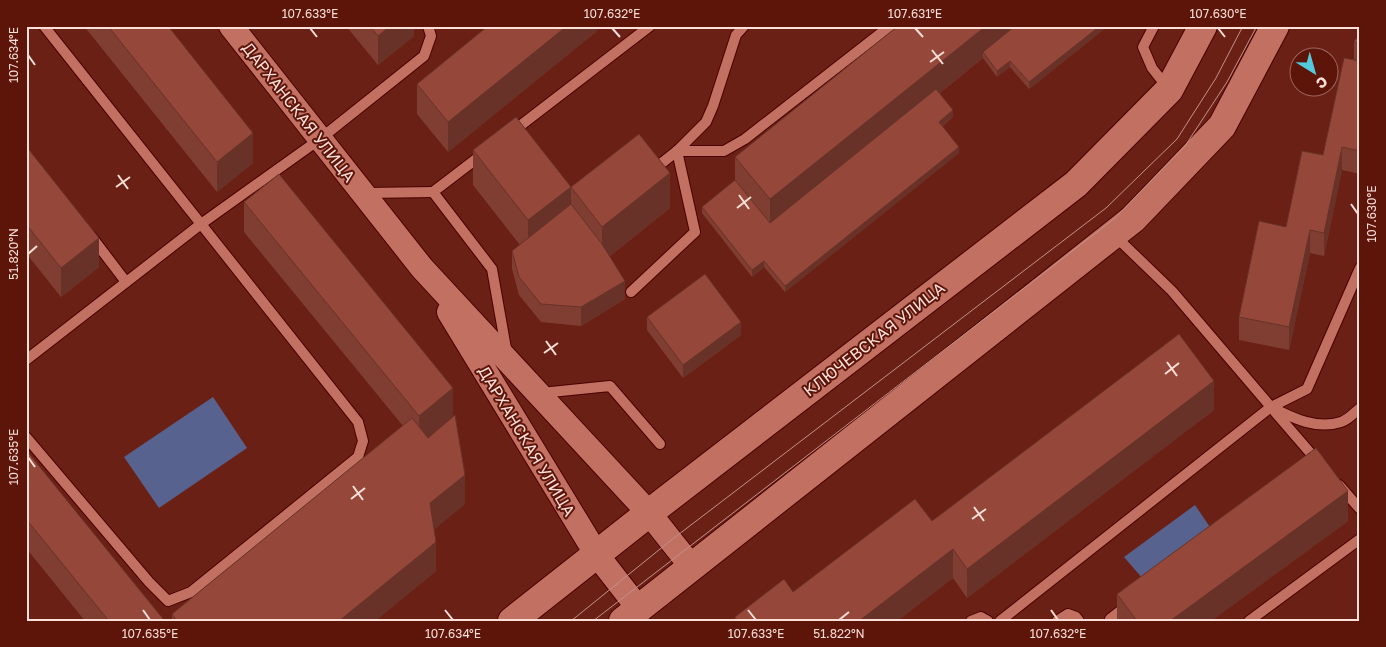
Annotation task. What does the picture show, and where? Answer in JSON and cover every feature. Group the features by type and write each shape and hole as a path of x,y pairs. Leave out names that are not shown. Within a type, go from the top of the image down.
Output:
{"main road":[{"name":"КЛЮЧЕВСКАЯ УЛИЦА","path":"512,621 596,554 1076,184 1169,90 1203,26"},
{"path":"631,615 1133,218 1222,126 1275,26"}],"street":[{"name":"ДАРХАНСКАЯ УЛИЦА","path":"231,26 422,268 649,513 691,566"},
{"name":"ДАРХАНСКАЯ УЛИЦА","path":"422,268 631,615"}],"lane":[{"path":"26,437 149,582 168,601 192,592 358,457 363,441 358,422 44,26"},
{"path":"26,360 201,224 320,139 424,56 431,36 428,26"},
{"path":"363,193 433,192 650,26"},
{"path":"639,164 658,166 677,151 706,122 736,35 744,26"},
{"path":"677,151 724,151 745,139 890,26"},
{"path":"1154,26 1143,47 1152,68 1169,90"},
{"path":"631,292 695,232 677,151"},
{"path":"433,192 492,270 509,361"},
{"path":"85,228 126,282"},
{"path":"1113,235 1172,291 1320,468 1360,509"},
{"path":"1000,621 1270,407 1308,389 1360,268"},
{"path":"538,394 610,386 660,444"},
{"path":"1270,407 1291,417 1324,426 1343,422 1360,408"},
{"path":"1249,621 1360,539"},
{"path":"1110,619 1133,602"},
{"path":"1057,621 1068,614 1076,617 1079,621"},
{"path":"971,621 981,617 988,621"}],"shaded area":[{"path":"213,397 247,448 159,508 124,457"},
{"path":"1195,505 1216,536 1150,587 1124,557"}],"building":[{"path":"108,26 168,26 253,133 217,162"},
{"path":"370,26 390,26 378,36"},
{"path":"488,26 567,26 448,122 417,84"},
{"path":"898,26 986,26 770,199 735,157"},
{"path":"1015,26 1100,26 1029,82 1010,61 997,71 983,52"},
{"path":"1360,35 1360,46 1354,41"},
{"path":"1344,58 1360,61 1360,151 1342,147 1324,233 1310,230 1289,327 1239,317 1259,221 1286,227 1302,151 1323,155 1335,98 1338,98 1338,86"},
{"path":"936,89 953,110 939,122 959,147 785,286 764,261 752,270 702,207 735,180 770,223"},
{"path":"516,117 571,187 528,220 473,150"},
{"path":"639,134 670,173 602,227 571,187"},
{"path":"26,146 99,238 61,268 26,224"},
{"path":"279,174 453,388 419,416 244,202"},
{"path":"571,204 602,244 625,281 581,307 541,304 519,277 512,251"},
{"path":"705,274 741,322 683,365 647,317"},
{"path":"1179,334 1214,381 967,569 953,549 859,621 738,621 735,617 784,579 793,592 915,499 932,521"},
{"path":"455,415 465,475 430,503 436,542 339,621 177,621 172,614 412,418 428,438"},
{"path":"1316,448 1348,491 1170,621 1137,621 1117,594"},
{"path":"26,450 163,621 109,621 26,519"}],"tram line":[{"path":"571,621 670,541 1106,208 1177,139 1216,78 1243,26"},
{"path":"593,621 1115,218 1185,146 1227,82 1257,26"}]}
